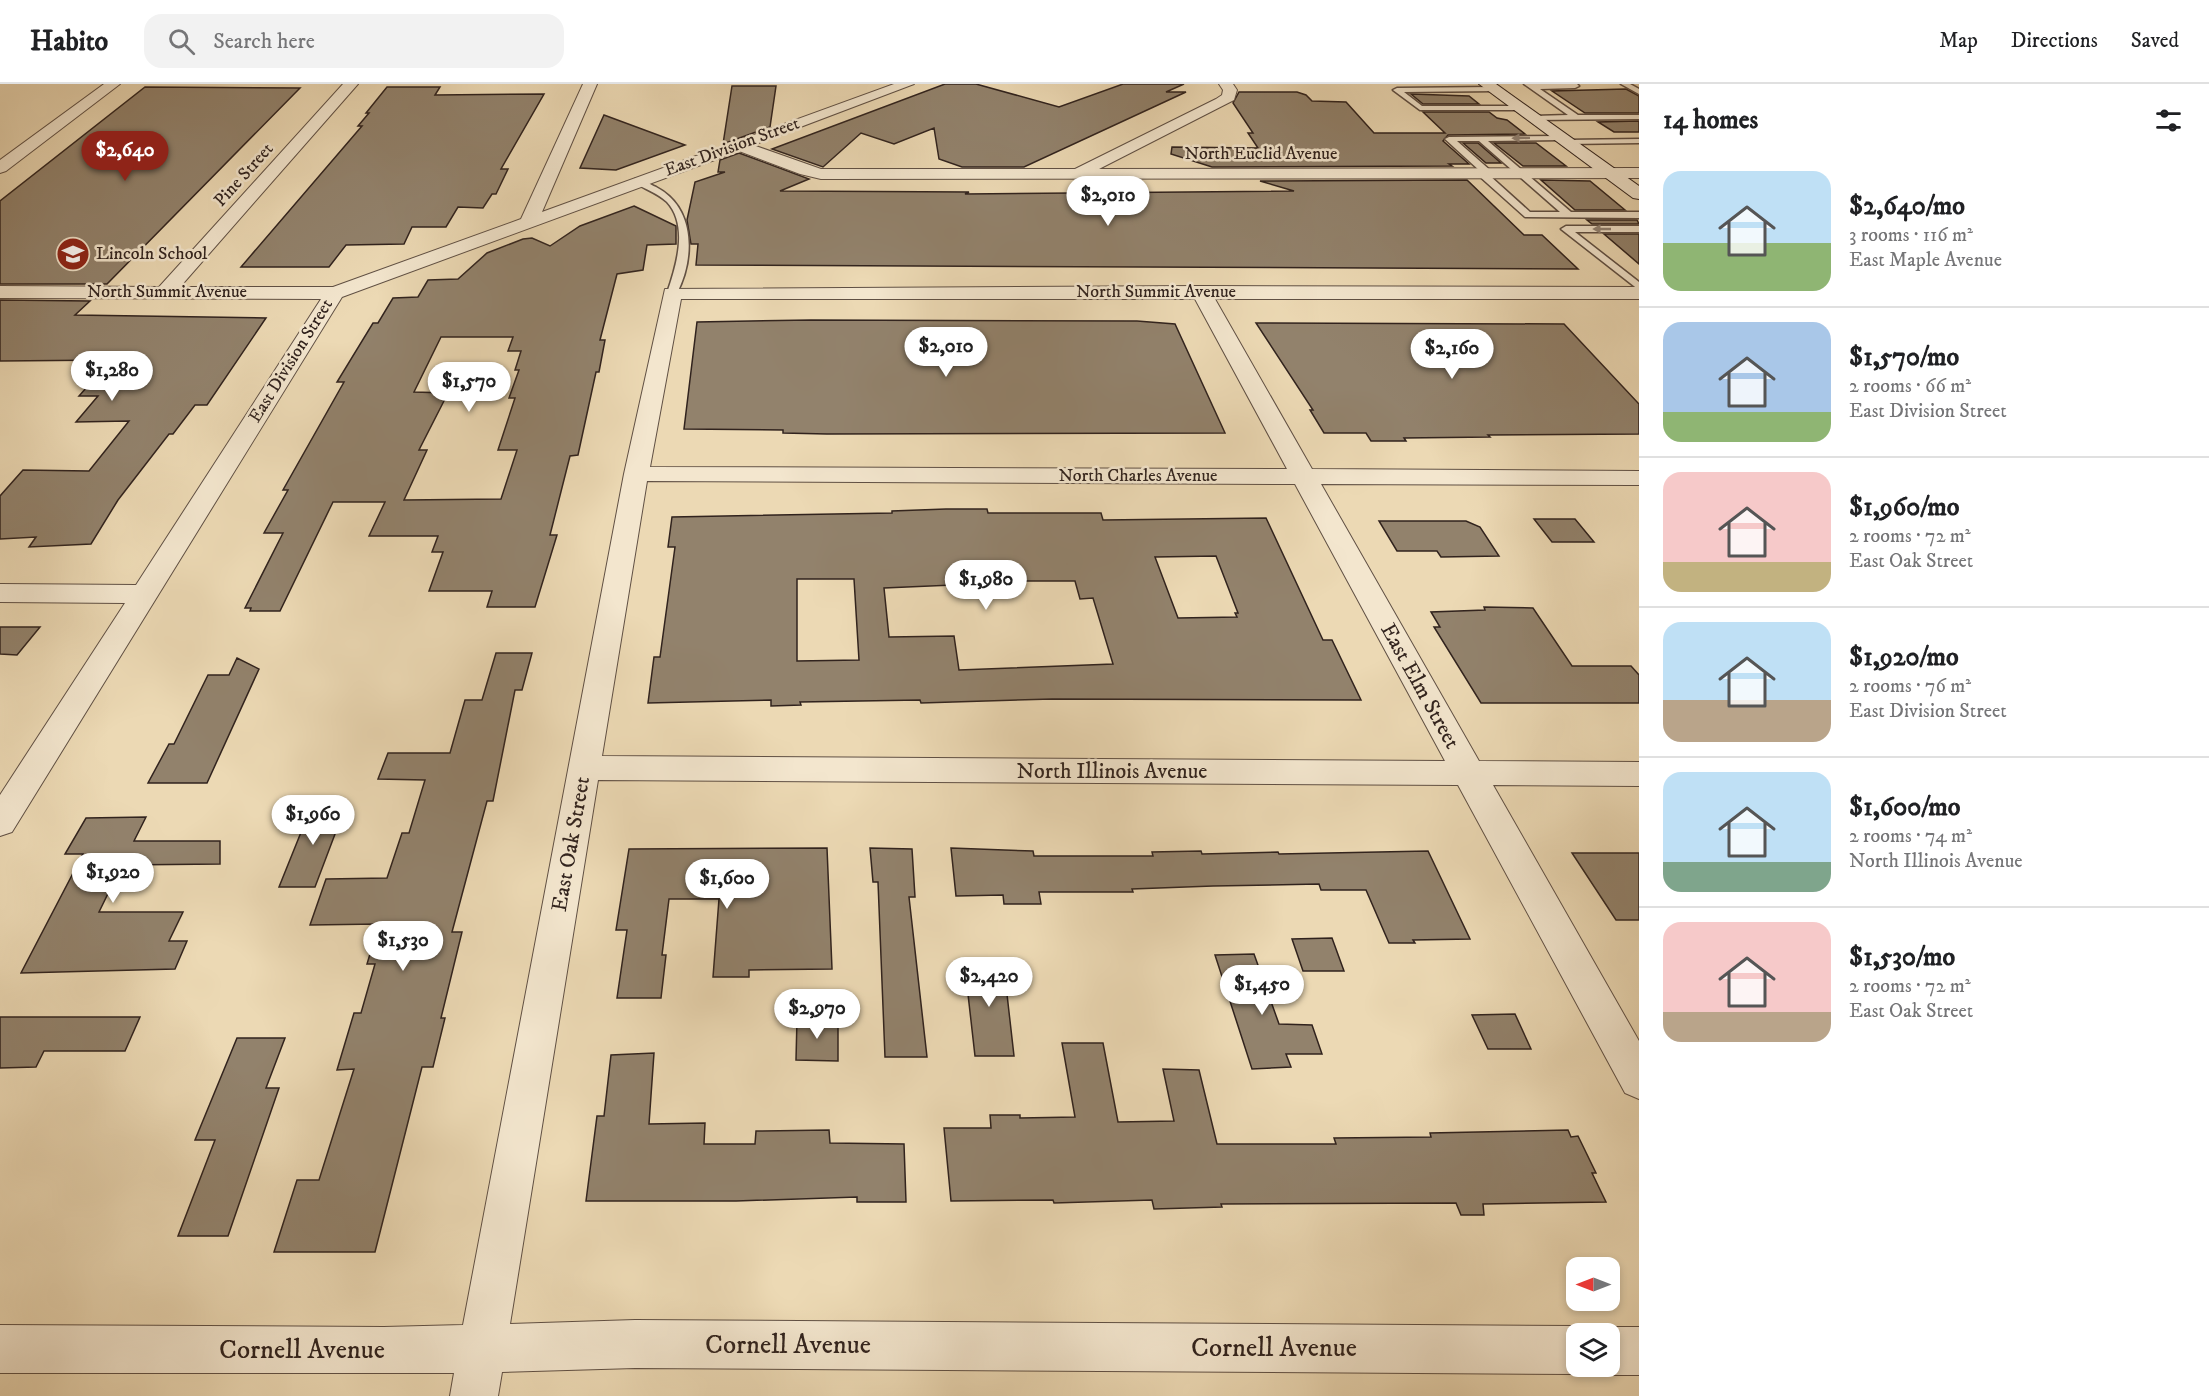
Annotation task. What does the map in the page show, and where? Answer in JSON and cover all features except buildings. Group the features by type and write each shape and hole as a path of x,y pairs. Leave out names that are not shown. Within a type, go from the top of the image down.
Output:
{"main road":[{"path":"1490,86 1639,194"}],"street":[{"path":"0,168 113,84"},
{"name":"Pine Street","path":"165,292 351,84"},
{"path":"529,220 590,84"},
{"name":"East Division Street","path":"0,824 335,293 529,220 907,84"},
{"path":"1076,174 1221,102 1229,97 1230,90 1226,84"},
{"name":"North Euclid Avenue","path":"738,145 821,174 1639,173"},
{"name":"North Summit Avenue","path":"0,292 335,293"},
{"name":"East Elm Street","path":"1201,292 1639,1080"},
{"name":"North Summit Avenue","path":"672,293 1639,293"},
{"name":"East Oak Street","path":"474,1396 636,474 672,293"},
{"name":"North Charles Avenue","path":"636,474 1639,478"},
{"path":"0,593 145,594"},
{"name":"North Illinois Avenue","path":"584,768 1639,774"},
{"name":"Cornell Avenue","path":"0,1349 384,1351 636,1344 1566,1350"},
{"path":"1620,1351 1639,1351"}],"lane":[{"path":"1530,86 1575,86 1572,84"},
{"path":"1625,84 1639,92"},
{"path":"1490,86 1397,90 1420,108 1527,113 1576,118 1639,117"},
{"path":"1530,86 1576,118"},
{"path":"1639,141 1449,139 1528,215 1639,215"},
{"path":"1481,139 1569,215"},
{"path":"638,181 671,201 685,232 677,279 672,293"},
{"path":"1639,229 1566,229 1639,286"}],"place":[{"name":"Lincoln School","path":"73,254"}]}
